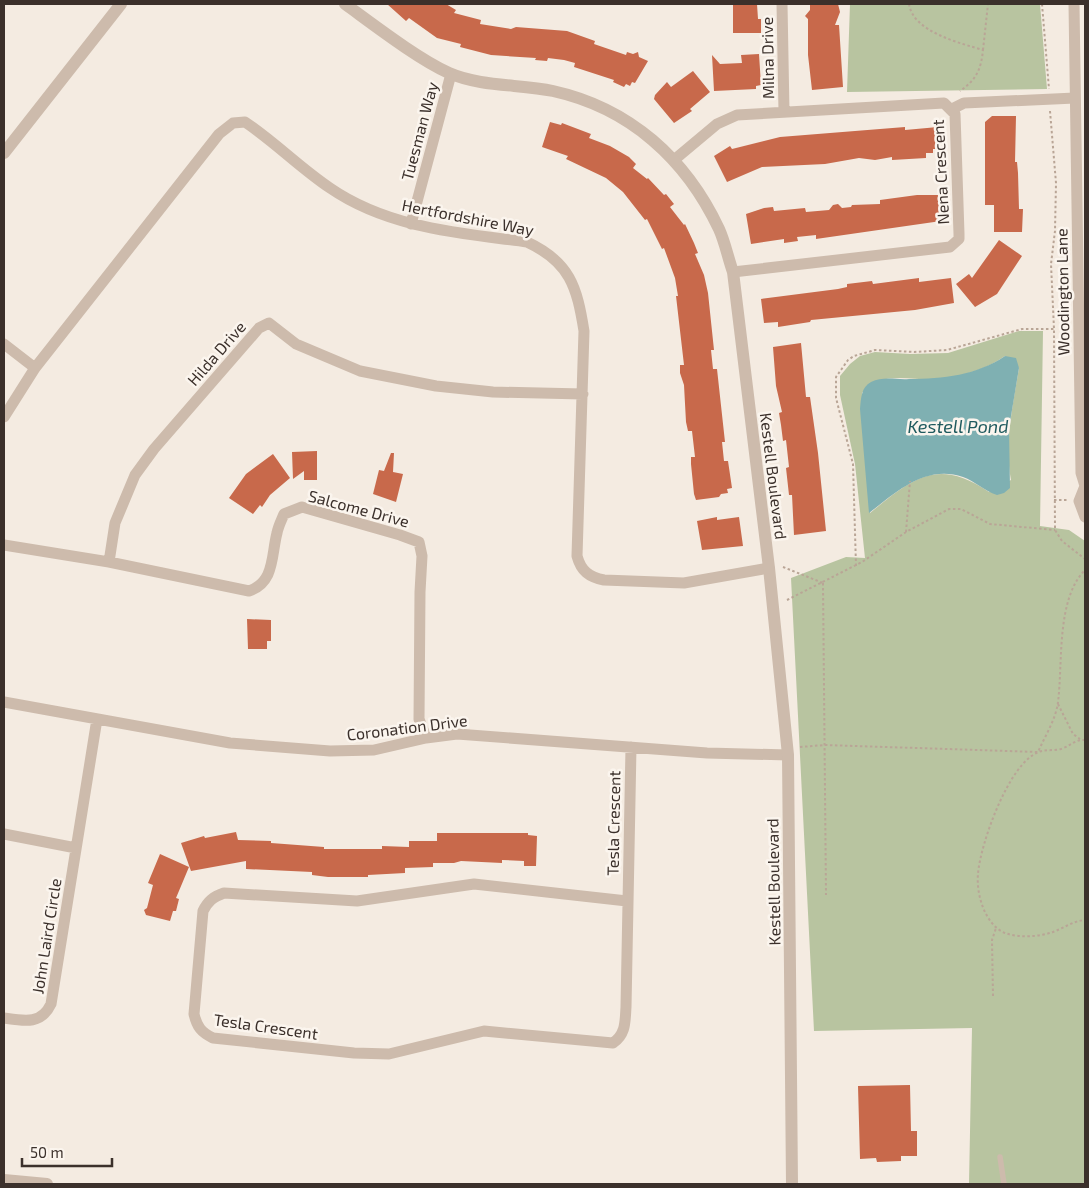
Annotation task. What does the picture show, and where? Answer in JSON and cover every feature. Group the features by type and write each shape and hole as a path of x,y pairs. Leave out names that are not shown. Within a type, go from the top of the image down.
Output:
{"street":[{"path":"4,154 121,4"},
{"name":"Kestell Boulevard","path":"346,4 407,47 451,74 470,80 553,91 578,98 638,127 674,160 700,195 720,230 733,272 793,751 792,1184"},
{"name":"Milna Drive","path":"782,4 784,112"},
{"name":"Woodington Lane","path":"1074,4 1081,473 1085,486 1079,501 1085,517"},
{"name":"Tuesman Way","path":"411,224 451,74"},
{"path":"952,109 964,103 1075,98"},
{"name":"Nena Crescent","path":"674,160 726,119 737,116 936,103 944,103 952,109 956,120 959,234 956,243 950,247 733,272"},
{"name":"Hertfordshire Way","path":"4,417 34,368 219,134 233,124 247,124 331,189 383,215 411,224 527,242 544,250 562,267 579,296 584,331 577,556 580,566 591,578 684,582 769,568"},
{"name":"Hilda Drive","path":"110,562 115,523 135,475 160,442 259,328 269,323 296,344 360,371 436,386 493,392 582,394"},
{"path":"4,344 34,368"},
{"name":"Salcome Drive","path":"4,545 110,562 249,591 259,588 267,578 277,533 284,514 302,507 419,542 422,556 420,592 420,719 426,738"},
{"name":"Coronation Drive","path":"4,702 230,744 330,751 374,750 426,738 457,734 495,735 708,753 793,751"},
{"name":"John Laird Circle","path":"4,1018 27,1022 38,1019 47,1012 51,1004 97,719"},
{"name":"Tesla Crescent","path":"627,901 474,884 357,901 224,894 216,896 208,901 203,911 194,1014 196,1024 202,1032 213,1038 354,1053 390,1054 484,1030 613,1043 621,1037 624,1029 631,747"},
{"path":"4,834 76,848"},
{"path":"4,1180 47,1184"}],"lane":[{"path":"1000,1157 1004,1184"}],"path":[{"path":"909,4 910,10 940,37 983,50"},
{"path":"958,93 971,83 981,69 988,4"},
{"path":"1042,4 1056,183 1052,264 1055,530 1062,540 1085,559"},
{"path":"856,566 853,464 836,398 836,377 848,360 854,356 875,350 914,352 948,350 1022,328 1054,329"},
{"path":"906,532 910,480"},
{"path":"787,600 856,566 906,532 949,509 961,509 990,524 1055,530"},
{"path":"783,567 823,583"},
{"path":"1085,570 1072,587 1062,638 1058,704 1038,752 1020,767 1008,782 981,854 978,876 980,897 986,913 996,928 1015,935 1034,935 1053,932 1085,920"},
{"path":"823,583 826,896"},
{"path":"1058,704 1073,734 1085,740"},
{"path":"793,751 825,745 1038,752 1063,748 1080,739"},
{"path":"993,996 992,940 996,928"}],"green space":[{"path":"850,4 1040,4 1047,89 847,92"},
{"path":"1019,331 1043,331 1040,526 1069,530 1085,541 1085,1184 969,1184 972,1028 814,1031 791,578 846,557 865,558 855,464 840,395 840,376 860,356 875,352 910,354 948,353","holes":["1005,356 1019,368 1009,438 1008,452 1011,480 989,492 971,481 955,476 940,474 926,476 899,490 870,513 862,393 878,381 888,379 941,379 966,374 990,365"]}],"water":[{"name":"Kestell Pond","path":"1005,356 1016,358 1019,368 1009,428 1010,488 1004,493 997,495 963,477 936,474 912,482 869,513 860,409 865,387 871,382 880,379 934,378 959,375 983,368"}],"building":[{"path":"387,4 446,4 456,10 454,13 481,20 480,24 511,29 516,27 567,31 595,41 594,44 626,55 627,52 633,54 638,52 639,57 648,61 635,83 632,82 630,86 626,84 624,87 613,82 614,80 574,67 575,63 564,60 548,58 547,61 535,60 536,58 491,55 460,47 461,44 437,38 409,18 406,21"},
{"path":"733,4 757,4 758,19 761,19 761,33 733,33"},
{"path":"810,4 838,4 840,12 835,25 839,25 843,87 812,90 808,55 808,19 805,16 810,10"},
{"path":"759,54 761,85 756,86 756,89 714,91 712,55 720,64 742,63 741,55"},
{"path":"693,71 710,92 690,109 692,111 674,123 654,99 655,95 667,82 671,87"},
{"path":"992,116 1016,116 1015,162 1017,162 1018,173 1019,209 1023,209 1022,232 994,232 994,205 985,205 985,122"},
{"path":"550,122 561,125 562,123 591,134 589,138 610,146 629,157 636,164 633,168 648,178 664,195 666,194 674,204 670,207 685,224 698,253 695,254 704,275 708,293 714,350 711,350 713,369 717,369 725,442 722,442 724,461 728,461 732,488 727,489 728,493 721,494 719,497 696,500 694,494 691,457 695,457 692,431 688,431 686,422 684,385 680,373 680,365 684,365 676,296 678,296 675,278 664,248 662,249 647,219 645,220 623,192 606,178 566,159 568,156 542,147"},
{"path":"905,127 905,130 938,127 939,149 933,149 933,153 926,153 926,158 892,160 892,157 875,160 859,158 825,164 762,167 727,182 714,156 730,146 732,149 780,137"},
{"path":"917,195 938,195 941,221 816,239 816,235 797,237 798,241 784,243 784,239 751,244 746,214 764,208 773,207 774,211 805,208 806,212 829,210 833,205 838,204 842,208 851,207 852,205 880,204 880,200"},
{"path":"999,240 1022,256 997,294 975,307 956,284 969,274 972,278"},
{"path":"919,278 919,282 951,278 954,303 915,310 811,320 810,322 778,327 778,322 764,323 761,299 838,289 847,287 847,284 872,281 873,284"},
{"path":"801,343 806,397 810,397 818,453 826,531 794,535 792,495 789,495 786,468 789,467 786,440 783,441 779,413 782,412 776,386 773,347"},
{"path":"317,451 317,480 304,480 304,471 293,479 292,452"},
{"path":"391,453 394,453 393,472 403,474 396,502 373,494 379,470 384,471"},
{"path":"273,454 290,478 270,495 262,507 260,505 253,514 229,498 246,474"},
{"path":"717,517 717,520 739,517 743,546 702,550 697,521"},
{"path":"247,619 271,620 271,641 267,641 267,649 248,649"},
{"path":"236,832 238,840 271,841 271,843 324,847 324,849 382,849 382,846 409,847 409,841 437,841 437,833 528,833 528,835 537,836 536,866 524,866 524,861 502,860 502,863 461,861 433,863 433,867 405,868 405,873 368,875 368,877 328,877 312,875 312,872 246,869 246,861 191,871 181,843 204,836 205,838"},
{"path":"160,854 189,867 176,898 179,899 176,911 173,911 170,921 146,915 144,910 147,908 153,885 148,883"},
{"path":"910,1085 911,1131 917,1131 917,1156 901,1156 901,1161 877,1162 876,1158 860,1159 858,1086"}]}
